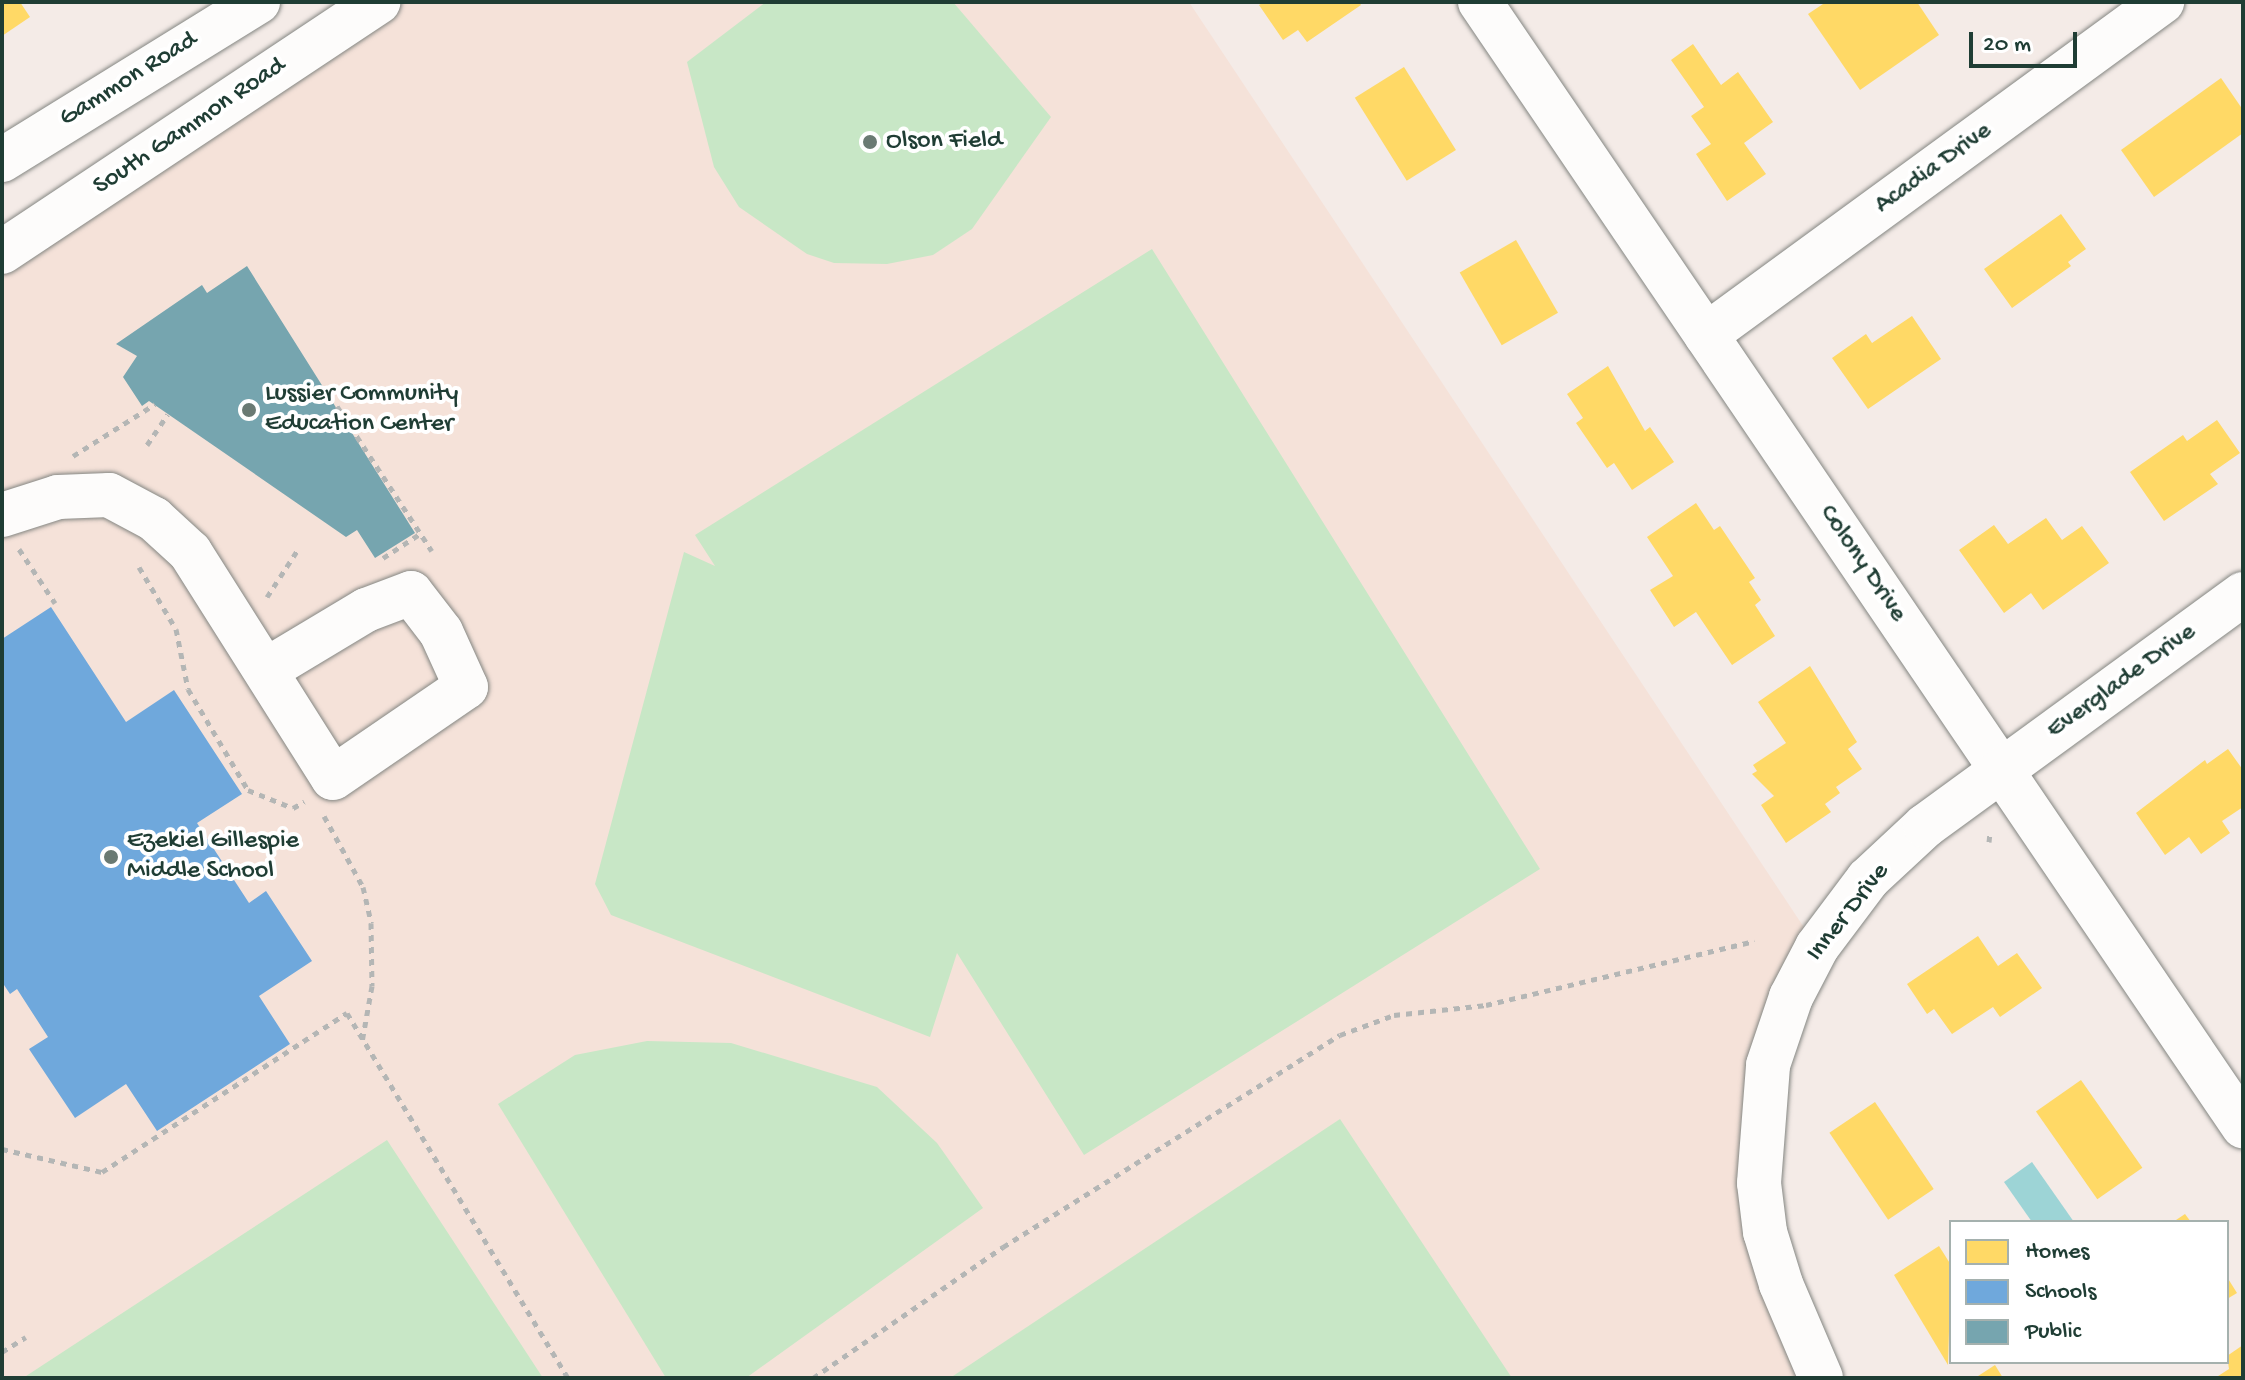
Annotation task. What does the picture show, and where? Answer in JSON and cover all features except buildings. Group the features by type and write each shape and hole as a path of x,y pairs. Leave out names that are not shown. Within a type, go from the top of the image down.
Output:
{"street":[{"name":"Gammon Road","path":"2,160 258,2"},
{"name":"South Gammon Road","path":"2,252 378,2"},
{"name":"Colony Drive","path":"1480,2 2243,1126"},
{"name":"Acadia Drive","path":"1706,335 2162,2"},
{"path":"7,526 58,497 109,495 154,519 190,552 268,669 323,788 466,687 441,632 411,593 366,610 268,669"},
{"name":"Everglade Drive","path":"2002,770 2243,594"},
{"name":"Inner Drive","path":"1821,1378 1765,1232 1759,1125 1768,1065 1791,997 1817,947 1868,879 1925,826 2002,770"}],"path":[{"path":"66,461 155,404"},
{"path":"337,406 432,551"},
{"path":"147,445 168,414"},
{"path":"7,526 55,603"},
{"path":"374,564 421,533"},
{"path":"274,611 267,594 297,551"},
{"path":"139,567 176,629 188,689 248,790 293,808 323,788 363,887 371,923 372,986 362,1043"},
{"path":"1989,842 1990,832"},
{"path":"813,1378 1003,1247 1340,1035 1394,1015 1486,1005 1754,941"},
{"path":"2,1149 102,1172 347,1013 362,1043 568,1378"},
{"path":"2,1352 26,1337"}],"shaded area":[{"path":"378,2 1189,2 1817,947 1759,1125 1821,1378 2,1378 2,252"}],"green space":[{"name":"Olson Field","path":"766,2 953,2 1051,117 972,229 933,255 887,264 834,263 807,254 739,207 714,167 687,62"},
{"path":"1152,249 1540,869 1084,1155 957,953 930,1037 611,915 595,884 684,552 715,566 695,535"},
{"path":"647,1041 731,1043 877,1087 937,1143 983,1208 746,1378 666,1378 498,1104 575,1055"},
{"path":"1340,1119 1512,1378 950,1378"},
{"path":"387,1140 543,1378 23,1378"}],"water":[{"path":"2032,1162 2073,1220 2031,1220 2004,1182"}],"place":[{"name":"Olson Field","path":"870,142"},
{"name":"Lussier Community Education Center","path":"249,410"},
{"name":"Ezekiel Gillespie Middle School","path":"111,857"}]}
